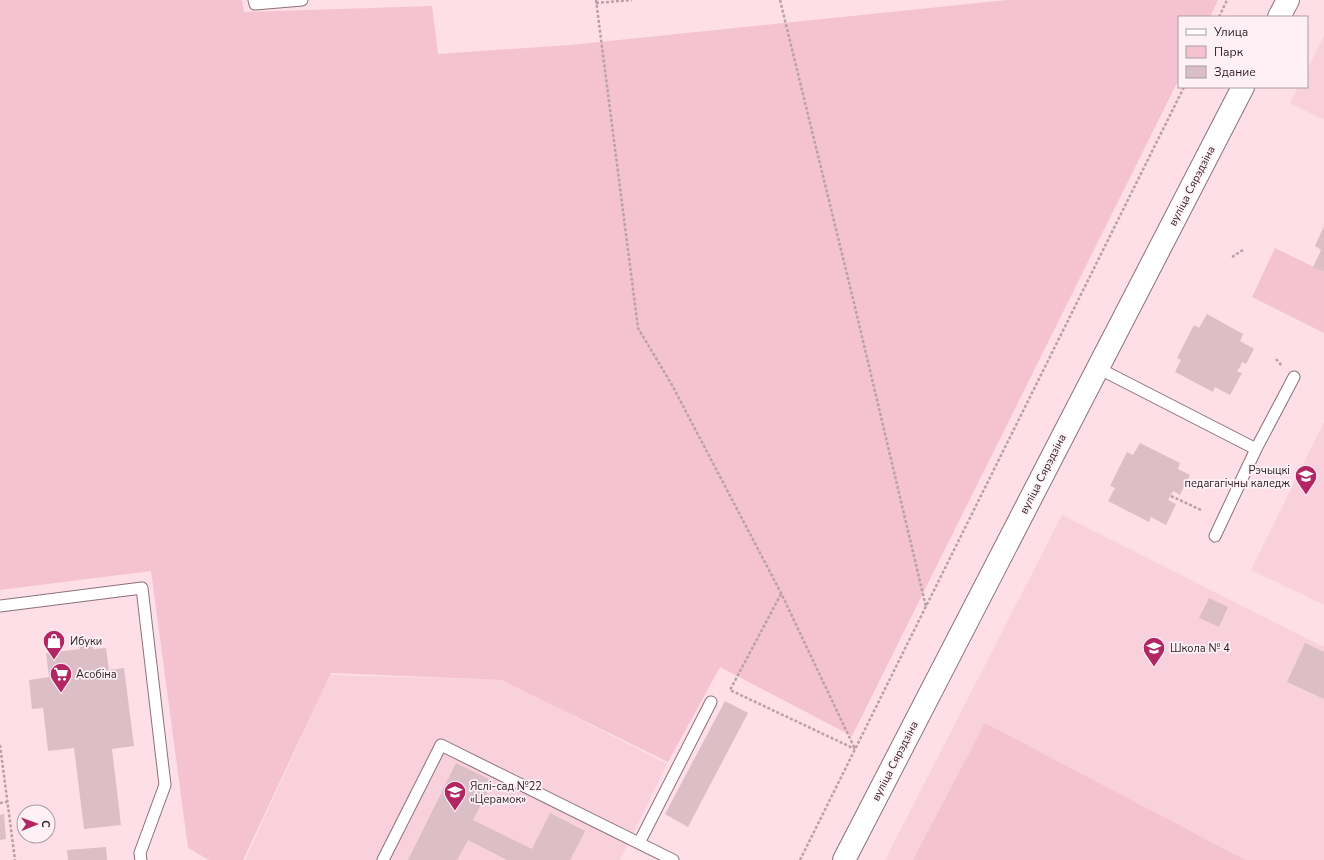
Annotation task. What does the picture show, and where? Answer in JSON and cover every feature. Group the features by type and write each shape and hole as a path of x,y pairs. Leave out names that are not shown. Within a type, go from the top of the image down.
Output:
{"street":[{"path":"1280,16 1288,0"},
{"name":"вуліца Сярэдзіна","path":"844,860 1242,88"}],"lane":[{"path":"254,0 255,4 302,0"},
{"path":"1098,368 1256,449"},
{"path":"1214,536 1256,449 1294,377"},
{"path":"0,606 142,588 165,785 140,853 141,860"},
{"path":"639,843 710,702"},
{"path":"383,860 441,745 673,860"}],"path":[{"path":"632,0 596,2 638,328 672,385 781,594 855,749"},
{"path":"780,0 926,607"},
{"path":"1219,16 1227,0"},
{"path":"800,860 1184,88"},
{"path":"1232,257 1243,250"},
{"path":"1171,496 1201,510"},
{"path":"781,594 730,690 855,749"},
{"path":"0,745 15,860"},
{"path":"0,803 7,802"}],"shaded area":[{"path":"1324,36 1324,120 1290,103 1298,88 1308,88 1308,68"},
{"name":"Рэчыцкі педагагічны каледж","path":"1324,422 1324,605 1251,570"},
{"name":"Школа № 4","path":"1062,515 1324,647 1324,860 885,860"},
{"name":"Яслі-сад №22 «Церамок»","path":"330,675 504,680 667,764 620,860 245,860"}],"green space":[{"path":"0,0 242,0 244,12 432,6 438,54 570,45 1007,0 1218,0 1210,16 1178,16 1178,81 852,736 720,667 668,762 502,680 331,673 243,860 209,860 188,848 151,571 0,590"},
{"path":"1275,248 1324,272 1324,333 1252,297"},
{"path":"985,723 1245,860 913,860"}],"building":[{"path":"1324,226 1324,272 1313,267 1321,250 1315,246"},
{"path":"1207,314 1243,334 1240,341 1254,349 1246,364 1242,362 1237,371 1242,373 1230,395 1215,387 1213,392 1175,372 1181,360 1177,358 1194,325 1199,328"},
{"path":"1140,443 1180,463 1178,469 1190,475 1180,495 1173,491 1168,500 1176,504 1166,525 1151,517 1149,522 1108,501 1115,488 1110,486 1127,452 1133,455"},
{"path":"1209,598 1228,607 1219,627 1199,618"},
{"path":"92,641 93,649 106,648 109,670 124,668 134,746 112,749 121,825 84,829 74,748 48,751 43,708 32,709 29,680 49,677 46,653 80,649 79,642"},
{"path":"1305,643 1324,652 1324,699 1287,682"},
{"path":"725,701 748,713 688,827 665,814"},
{"path":"456,763 493,781 473,820 532,849 550,813 585,831 570,860 507,860 468,840 457,860 408,860"},
{"path":"4,814 6,839 0,840 0,815"},
{"path":"106,847 107,860 68,860 67,850"}],"place":[{"name":"Рэчыцкі педагагічны каледж","path":"1306,496"},
{"name":"Ибуки","path":"54,660"},
{"name":"Школа № 4","path":"1154,668"},
{"name":"Асобіна","path":"61,694"},
{"name":"Яслі-сад №22 «Церамок»","path":"455,812"}]}
